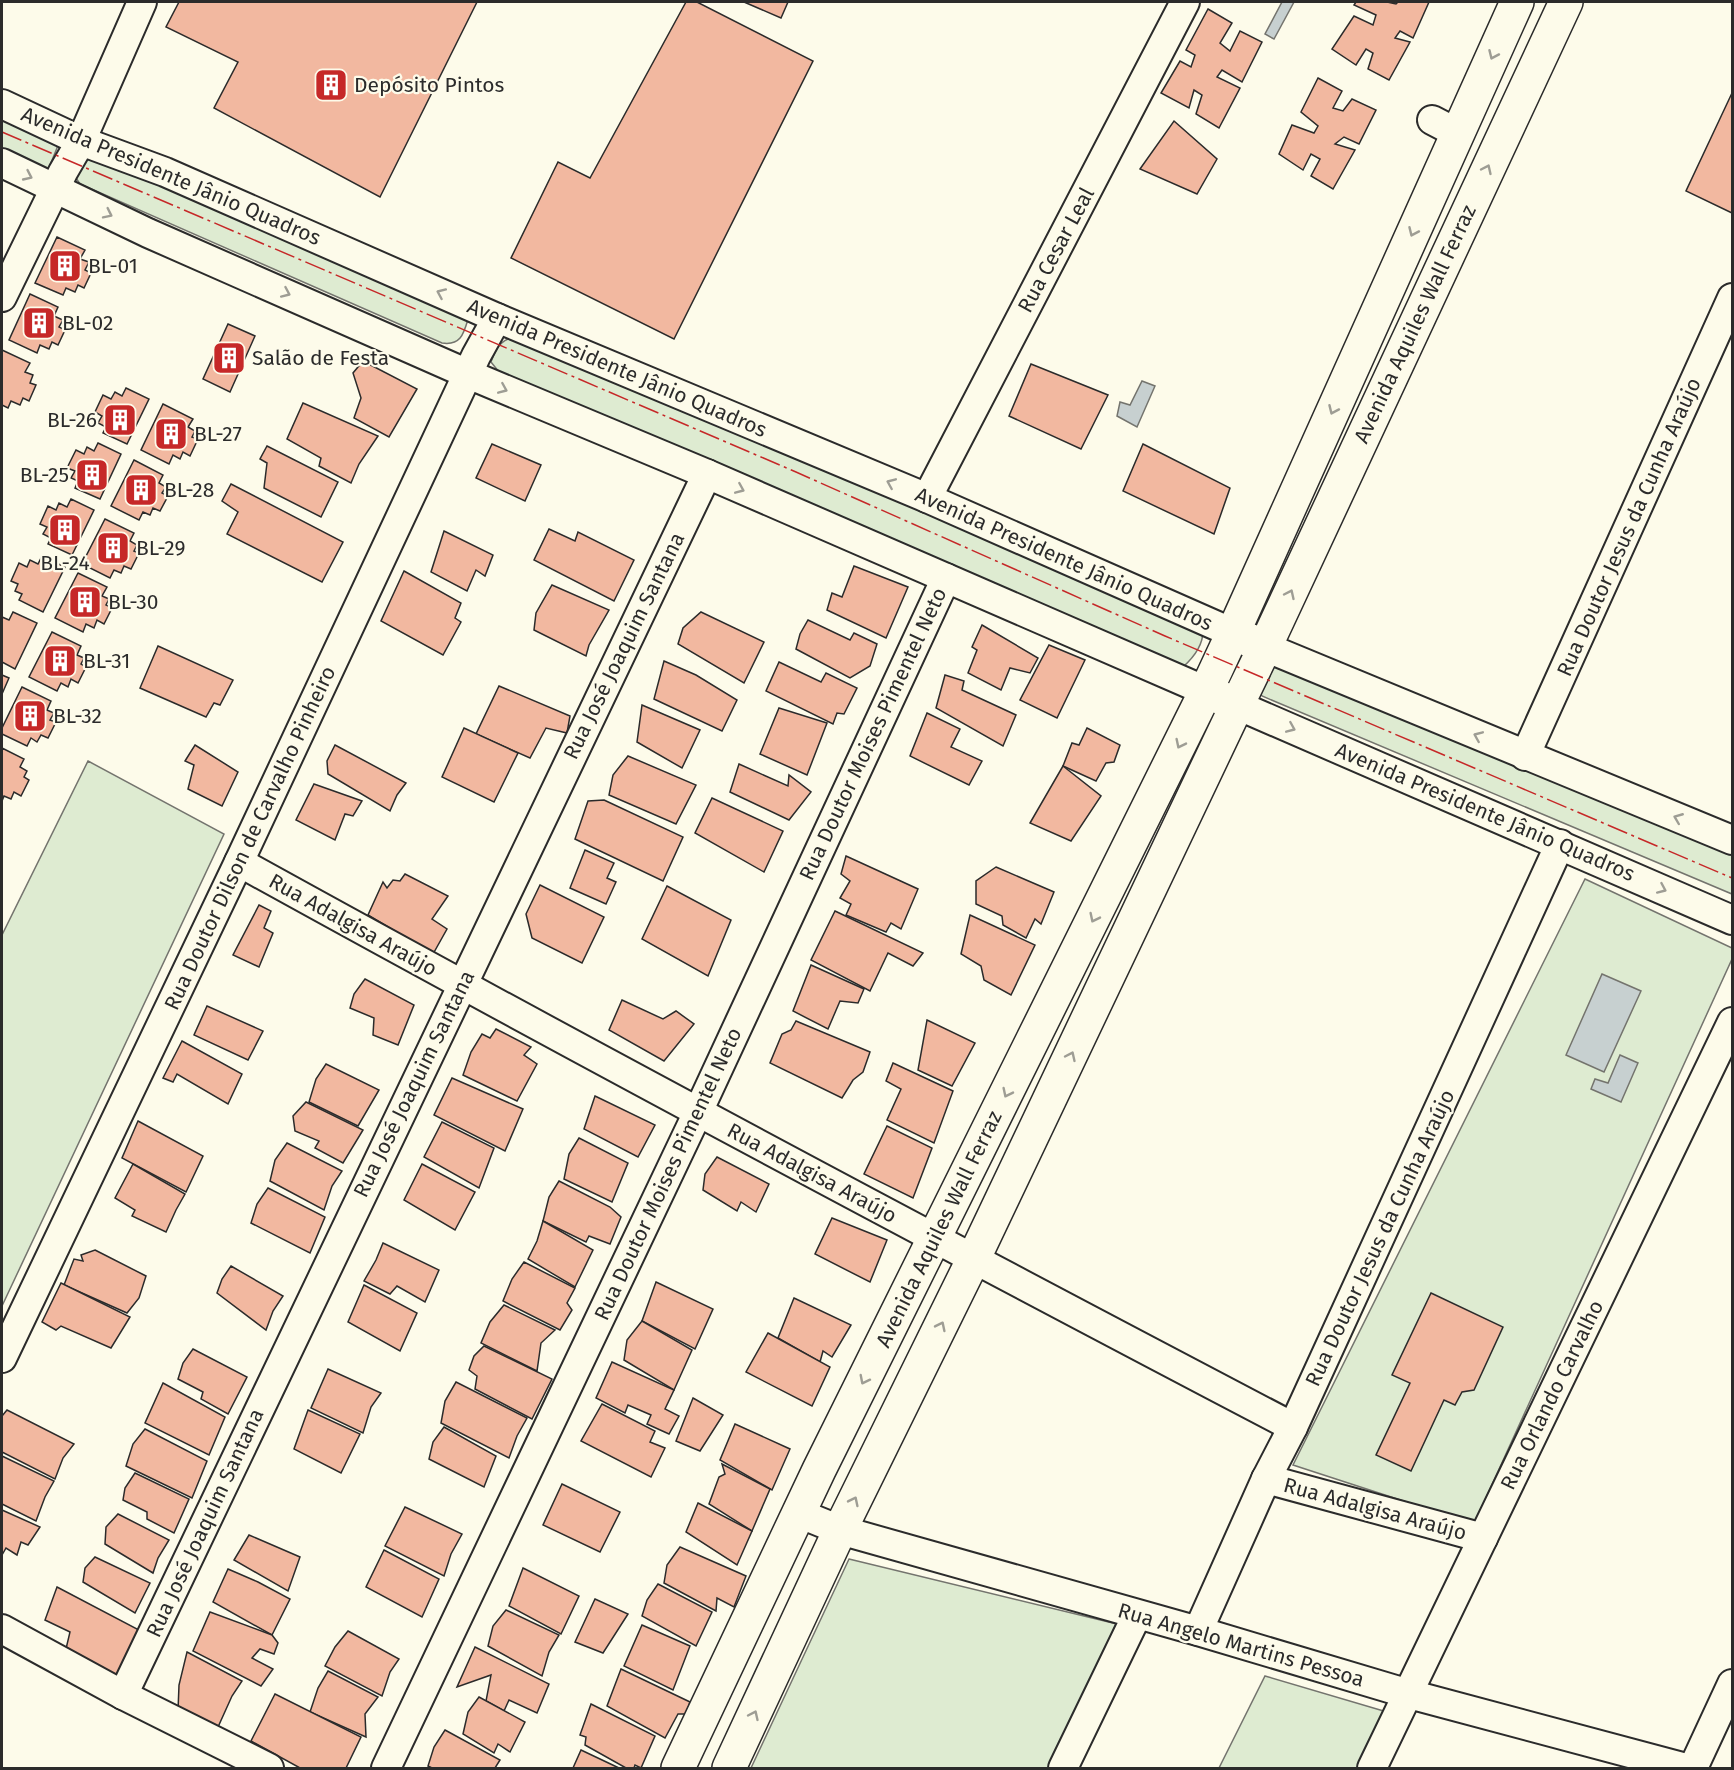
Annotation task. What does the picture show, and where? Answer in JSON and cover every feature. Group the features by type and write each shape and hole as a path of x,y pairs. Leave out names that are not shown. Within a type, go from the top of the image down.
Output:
{"main road":[{"name":"Avenida Aquiles Wall Ferraz","path":"678,1768 798,1513 1206,691 1233,633 1444,126 1517,2"},
{"name":"Avenida Aquiles Wall Ferraz","path":"729,1768 840,1530 973,1260 1265,647 1566,2"},
{"path":"1233,633 1265,647"},
{"path":"1206,691 1237,705"}],"street":[{"path":"2,297 81,141 142,2"},
{"name":"Rua Cesar Leal","path":"927,498 1185,2"},
{"name":"Avenida Presidente Jânio Quadros","path":"2,104 81,141 165,172 497,318 927,498 1233,633"},
{"path":"2,164 55,189 144,241 707,474 1206,691"},
{"name":"Rua Doutor Jesus da Cunha Araújo","path":"1525,756 1732,298"},
{"name":"Rua Doutor Dilson de Carvalho Pinheiro","path":"2,1358 239,862 468,374 497,318"},
{"name":"Rua José Joaquim Santana","path":"123,1695 707,474"},
{"name":"Rua Doutor Moises Pimentel Neto","path":"386,1768 698,1112 946,578"},
{"path":"1265,647 1732,840"},
{"name":"Avenida Presidente Jânio Quadros","path":"1237,705 1732,920"},
{"name":"Rua Doutor Jesus da Cunha Araújo","path":"1197,1631 1560,844"},
{"name":"Rua Adalgisa Araújo","path":"239,862 461,985 973,1260 1293,1427"},
{"name":"Rua Orlando Carvalho","path":"1372,1768 1732,1022"},
{"name":"Rua Adalgisa Araújo","path":"1266,1479 1483,1538"},
{"name":"Rua Angelo Martins Pessoa","path":"798,1513 840,1530 1197,1631 1408,1694 1686,1768"},
{"path":"1063,1768 1137,1615"},
{"path":"2,1629 123,1695 269,1768"},
{"path":"1693,1768 1732,1684"}],"green space":[{"path":"2,114 58,138 57,148 48,170 2,153"},
{"path":"85,149 469,316 464,332 454,342 442,343 80,184 76,178"},
{"path":"508,339 517,340 854,480 1203,631 1199,646 1183,667 499,372 491,362 499,346"},
{"path":"1274,661 1732,851 1732,894 1262,696 1259,692"},
{"path":"88,761 224,834 2,1306 2,935"},
{"path":"1585,879 1732,948 1732,959 1474,1524 1293,1465"},
{"path":"849,1559 1121,1625 1050,1768 751,1768"},
{"path":"1265,1676 1387,1712 1359,1768 1219,1768"}],"shaded area":[{"path":"1282,2 1294,2 1274,39 1265,34"},
{"path":"1142,381 1155,386 1137,427 1117,416 1120,402 1130,405"},
{"path":"1602,974 1641,991 1604,1072 1566,1055"},
{"path":"1620,1055 1638,1063 1621,1102 1591,1089 1595,1079 1608,1083"}],"building":[{"name":"Depósito Pintos","path":"179,2 477,2 380,197 214,108 238,62 166,27"},
{"path":"686,2 697,2 813,61 674,339 511,258 558,162 590,178"},
{"path":"744,2 788,2 781,18"},
{"path":"1356,2 1396,4 1398,2 1429,2 1413,38 1400,31 1395,38 1410,42 1389,80 1368,69 1373,53 1366,49 1356,65 1332,49 1354,16 1373,25 1376,15 1354,5"},
{"path":"1208,9 1232,23 1220,43 1230,51 1240,31 1262,42 1242,82 1222,70 1217,77 1240,88 1219,128 1196,114 1202,95 1194,90 1189,108 1161,93 1180,61 1191,67 1195,55 1186,50"},
{"path":"1318,78 1342,91 1333,108 1343,111 1352,99 1376,110 1359,144 1344,137 1335,144 1355,150 1333,189 1311,176 1320,159 1311,154 1303,170 1279,154 1292,125 1314,133 1318,126 1301,112"},
{"path":"1732,93 1732,213 1686,191"},
{"path":"1174,121 1217,159 1197,194 1140,169"},
{"name":"BL-01","path":"57,237 85,250 80,259 89,262 85,270 91,273 84,288 78,285 75,292 66,288 63,295 35,283"},
{"name":"BL-02","path":"30,294 58,307 54,316 63,320 59,327 65,330 58,345 52,342 49,349 40,345 37,353 9,340"},
{"name":"Salão de Festa","path":"228,324 255,336 230,392 203,379"},
{"path":"2,350 30,363 25,372 33,375 30,383 36,385 29,401 23,398 20,405 11,401 8,408 2,405"},
{"path":"363,361 417,389 389,437 354,418 361,398 353,373"},
{"path":"1031,364 1108,395 1081,449 1009,416"},
{"name":"BL-26","path":"126,388 149,399 127,444 103,433 106,427 98,423 102,416 95,412 103,395 111,399 115,392 122,396"},
{"path":"303,403 378,436 359,464 351,483 319,466 321,458 287,439"},
{"name":"BL-27","path":"163,404 193,419 188,427 195,431 192,437 198,439 190,456 183,452 180,459 173,455 169,464 141,450"},
{"name":"BL-25","path":"98,443 121,454 100,499 75,488 78,481 71,478 75,471 67,468 76,450 84,454 87,447 94,451"},
{"path":"492,444 541,465 525,501 476,478"},
{"path":"1143,444 1230,488 1214,534 1123,491"},
{"path":"267,446 338,482 321,517 264,488 267,463 260,459"},
{"name":"BL-28","path":"134,460 163,475 159,483 166,487 162,493 168,496 160,511 153,508 150,515 143,512 139,520 111,506"},
{"path":"231,484 343,542 322,582 227,534 238,512 222,501"},
{"name":"BL-24","path":"71,499 94,510 72,555 48,544 51,538 43,534 47,527 40,524 48,506 56,510 59,503 67,507"},
{"name":"BL-29","path":"105,519 134,533 130,541 137,545 134,551 139,553 131,569 124,566 121,573 114,570 110,578 82,564"},
{"path":"549,529 575,541 578,532 634,560 614,601 534,560"},
{"path":"444,531 493,555 485,576 476,570 467,591 431,572"},
{"path":"42,556 65,567 43,612 19,600 22,594 15,591 18,584 11,581 19,563 27,567 30,560 38,564"},
{"path":"854,566 908,587 886,638 827,610 832,593 842,597"},
{"path":"404,571 461,603 455,618 461,622 443,655 381,621"},
{"name":"BL-30","path":"78,573 107,587 102,596 109,599 106,605 112,608 104,624 97,620 94,628 86,624 83,632 55,618"},
{"path":"552,585 609,610 589,645 586,656 534,630 536,613"},
{"path":"13,612 37,623 15,669 2,662 2,617 9,620"},
{"path":"701,612 764,642 744,683 678,644 683,628"},
{"path":"808,620 850,640 854,633 877,644 870,666 850,678 796,649 800,634"},
{"path":"982,625 1038,658 1030,673 1010,668 1001,690 968,673 977,650 972,647"},
{"name":"BL-31","path":"52,632 81,646 77,655 84,658 81,664 86,667 78,683 71,679 68,687 61,683 57,691 29,677"},
{"path":"1049,645 1085,660 1057,718 1020,700"},
{"path":"158,646 233,680 220,705 214,703 206,717 140,688"},
{"path":"664,661 696,675 737,700 722,731 654,699"},
{"path":"779,662 821,682 826,673 857,688 844,714 837,713 833,724 766,691"},
{"path":"2,675 9,678 2,694"},
{"path":"945,675 964,681 962,690 1016,715 1003,746 936,708"},
{"path":"499,686 570,716 567,733 546,728 530,758 476,734"},
{"name":"BL-32","path":"22,687 51,701 47,710 54,713 50,720 56,722 48,738 41,735 37,742 31,738 27,746 2,734 2,728"},
{"path":"642,705 700,730 682,768 637,742"},
{"path":"779,708 827,723 807,775 760,754"},
{"path":"927,713 960,729 951,747 982,761 969,785 910,756"},
{"path":"464,728 518,753 494,802 442,777"},
{"path":"1087,728 1120,745 1114,762 1106,763 1096,781 1063,766 1072,743 1079,745"},
{"path":"195,745 238,772 222,806 188,789 194,765 185,761"},
{"path":"335,745 406,783 397,795 390,811 328,774 327,761"},
{"path":"2,748 24,759 20,767 27,771 24,777 29,780 21,796 14,792 11,799 4,796 2,801"},
{"path":"628,756 696,785 676,824 609,795 613,775"},
{"path":"739,764 788,786 789,775 811,792 789,820 730,792"},
{"path":"1063,766 1101,796 1071,841 1030,823"},
{"path":"314,784 362,801 353,816 345,814 335,840 296,820"},
{"path":"712,798 783,831 764,872 695,833"},
{"path":"604,800 683,837 663,881 575,839 588,801"},
{"path":"585,850 614,863 607,878 616,882 606,904 570,888"},
{"path":"846,856 918,889 901,929 891,923 886,932 846,915 851,904 840,898 850,881 841,874"},
{"path":"996,867 1054,892 1041,924 1035,919 1026,938 1003,925 1002,916 976,904 976,881"},
{"path":"405,874 448,896 432,919 447,929 433,954 368,915 383,882 387,888 393,880 400,881"},
{"path":"540,885 604,917 582,963 532,938 526,914"},
{"path":"667,886 731,920 708,976 642,939"},
{"path":"259,905 271,911 264,928 273,933 259,967 233,955"},
{"path":"835,911 923,953 913,966 888,953 870,991 811,960"},
{"path":"970,915 1035,945 1011,995 984,980 981,966 961,954"},
{"path":"811,965 864,989 858,1003 840,1001 828,1029 793,1011"},
{"path":"365,979 414,1005 398,1045 373,1035 374,1018 350,1008 354,994"},
{"path":"622,1000 663,1019 676,1011 694,1024 664,1061 609,1030"},
{"path":"207,1006 263,1031 248,1060 194,1035"},
{"path":"927,1020 975,1043 952,1086 918,1070"},
{"path":"796,1021 870,1052 863,1072 853,1080 842,1098 770,1063 782,1034 791,1030"},
{"path":"496,1029 531,1047 524,1055 537,1064 517,1101 463,1075 471,1052 482,1034 490,1038"},
{"path":"182,1041 242,1074 228,1104 177,1074 173,1082 163,1078"},
{"path":"893,1063 953,1091 934,1143 887,1120 901,1089 886,1081"},
{"path":"326,1064 379,1090 358,1126 309,1102 316,1079"},
{"path":"452,1078 523,1109 505,1151 434,1115"},
{"path":"595,1096 655,1125 638,1157 584,1129"},
{"path":"306,1102 363,1130 343,1163 315,1148 319,1141 295,1131 293,1116"},
{"path":"138,1121 203,1156 186,1192 122,1158"},
{"path":"442,1122 494,1148 479,1188 424,1157"},
{"path":"887,1126 932,1148 913,1198 864,1174"},
{"path":"579,1138 628,1163 612,1202 564,1179 569,1154"},
{"path":"287,1143 342,1171 332,1186 324,1210 270,1181 275,1160"},
{"path":"717,1157 769,1184 756,1212 741,1202 737,1211 703,1190 705,1174"},
{"path":"133,1164 185,1194 166,1232 132,1216 135,1210 115,1198"},
{"path":"422,1164 475,1192 455,1230 404,1200"},
{"path":"559,1181 610,1207 621,1217 610,1244 589,1236 586,1242 543,1221 549,1197"},
{"path":"268,1188 325,1217 310,1253 251,1223 257,1204"},
{"path":"832,1218 887,1240 870,1282 815,1254"},
{"path":"543,1221 593,1250 575,1287 528,1259"},
{"path":"383,1243 439,1270 425,1302 397,1286 390,1294 364,1281"},
{"path":"95,1250 146,1276 139,1298 127,1313 64,1285 74,1259 83,1261 81,1255"},
{"path":"524,1262 575,1288 567,1303 572,1310 560,1330 503,1301 512,1279"},
{"path":"231,1266 283,1296 273,1311 266,1330 217,1293 222,1279"},
{"path":"656,1282 713,1309 695,1349 642,1321"},
{"path":"61,1283 130,1317 111,1348 61,1326 56,1330 42,1322"},
{"path":"364,1285 417,1313 400,1351 348,1322"},
{"path":"1431,1293 1503,1327 1474,1390 1462,1392 1455,1405 1444,1400 1411,1471 1376,1455 1410,1383 1392,1375"},
{"path":"794,1298 851,1325 832,1357 823,1351 820,1362 778,1338"},
{"path":"504,1305 555,1330 541,1343 537,1371 481,1343 490,1322"},
{"path":"642,1321 692,1350 674,1390 624,1360 627,1340"},
{"path":"768,1333 830,1367 812,1406 746,1372"},
{"path":"484,1346 552,1379 532,1419 475,1389 477,1376 469,1370 474,1356"},
{"path":"193,1349 247,1377 228,1414 201,1399 203,1392 178,1379 183,1363"},
{"path":"612,1362 674,1390 665,1409 679,1416 669,1434 647,1424 651,1415 628,1405 625,1413 596,1398"},
{"path":"328,1369 381,1393 371,1407 363,1433 311,1408"},
{"path":"456,1382 527,1418 509,1458 441,1423 445,1401"},
{"path":"163,1383 225,1417 209,1455 145,1423"},
{"path":"693,1398 723,1415 700,1451 676,1441"},
{"path":"602,1404 655,1431 650,1442 665,1448 651,1477 581,1441"},
{"path":"7,1410 74,1444 63,1458 55,1479 2,1452 2,1416"},
{"path":"308,1410 360,1434 341,1473 294,1449"},
{"path":"735,1424 790,1449 772,1490 720,1460"},
{"path":"444,1427 496,1456 484,1487 429,1459 433,1442"},
{"path":"145,1429 207,1461 192,1498 126,1466 133,1444"},
{"path":"2,1456 54,1481 36,1521 2,1504"},
{"path":"722,1464 770,1489 752,1531 709,1504 719,1477 725,1474"},
{"path":"135,1473 189,1499 174,1533 147,1519 147,1512 123,1500 125,1488"},
{"path":"562,1484 620,1512 600,1552 543,1525"},
{"path":"698,1503 752,1531 737,1565 686,1532"},
{"path":"405,1507 462,1534 451,1554 444,1576 385,1546"},
{"path":"2,1510 40,1527 28,1545 21,1542 17,1555 6,1548 2,1555"},
{"path":"118,1514 169,1540 158,1558 153,1573 105,1544 106,1527"},
{"path":"249,1535 300,1557 288,1591 234,1560"},
{"path":"680,1547 746,1576 734,1607 717,1598 716,1611 664,1583 667,1565"},
{"path":"384,1550 439,1579 422,1617 366,1587"},
{"path":"95,1557 150,1583 135,1613 83,1582 85,1568"},
{"path":"523,1568 579,1596 561,1634 509,1606"},
{"path":"228,1569 290,1599 272,1635 213,1602"},
{"path":"658,1584 712,1612 696,1646 642,1616 647,1600"},
{"path":"57,1587 139,1630 118,1677 65,1653 70,1632 45,1620"},
{"path":"595,1599 628,1614 603,1653 575,1642"},
{"path":"506,1610 559,1635 549,1652 542,1676 488,1646 493,1626"},
{"path":"210,1612 272,1635 278,1643 274,1654 260,1649 252,1658 273,1669 261,1686 193,1651"},
{"path":"642,1625 690,1646 673,1690 624,1666"},
{"path":"348,1631 399,1659 390,1672 382,1696 325,1666 335,1647"},
{"path":"475,1647 549,1684 537,1713 509,1700 504,1711 486,1701 491,1675 457,1687"},
{"path":"187,1652 242,1681 232,1696 218,1727 178,1711 179,1685"},
{"path":"621,1669 690,1702 686,1714 678,1714 665,1738 607,1706"},
{"path":"328,1671 378,1697 365,1714 366,1737 310,1712 318,1688"},
{"path":"275,1694 361,1737 346,1768 300,1768 251,1741"},
{"path":"479,1697 525,1722 510,1752 498,1744 494,1753 463,1734 468,1712"},
{"path":"591,1704 655,1736 641,1768 635,1765 634,1768 626,1768 585,1745 586,1737 580,1735"},
{"path":"445,1730 500,1760 495,1768 432,1768 428,1766 434,1747"},
{"path":"581,1750 619,1768 573,1768"}],"power":[{"path":"2,132 796,472 1165,636 1732,878"}],"place":[{"name":"Depósito Pintos","path":"331,85"},
{"name":"BL-01","path":"65,266"},
{"name":"BL-02","path":"39,323"},
{"name":"Salão de Festa","path":"229,358"},
{"name":"BL-26","path":"120,420"},
{"name":"BL-27","path":"171,434"},
{"name":"BL-25","path":"92,475"},
{"name":"BL-28","path":"141,490"},
{"name":"BL-24","path":"65,530"},
{"name":"BL-29","path":"113,548"},
{"name":"BL-30","path":"85,602"},
{"name":"BL-31","path":"60,661"},
{"name":"BL-32","path":"30,716"}]}
